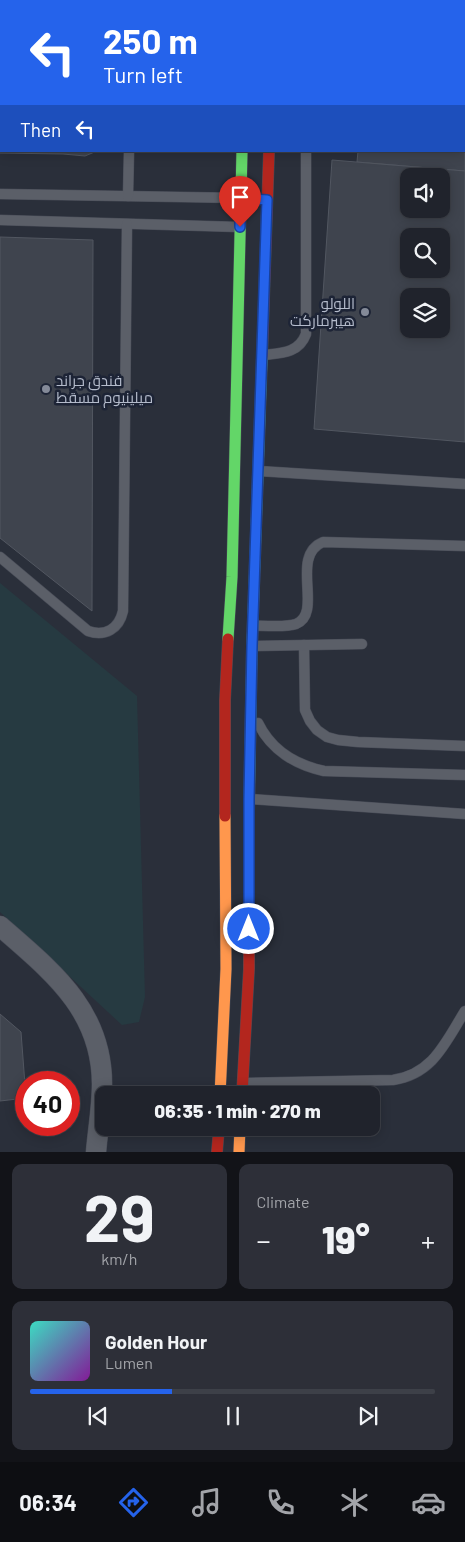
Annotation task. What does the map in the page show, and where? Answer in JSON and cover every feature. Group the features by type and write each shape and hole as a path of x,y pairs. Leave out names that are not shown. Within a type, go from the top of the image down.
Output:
{"street":[{"path":"220,1086 226,969 225,700 253,199 242,152"},
{"path":"243,1086 249,968 249,799 261,355 252,227 253,199 269,152"},
{"path":"0,926 68,989 86,1017 97,1049 102,1082 96,1152"},
{"path":"217,1152 218,1136"},
{"path":"239,1152 240,1136"}],"lane":[{"path":"128,196 129,152"},
{"path":"261,355 292,351 303,341 306,334 306,152"},
{"path":"0,194 253,199"},
{"path":"0,220 252,227"},
{"path":"0,557 88,631 104,633 117,626 121,619 123,611 127,224"},
{"path":"258,471 465,484"},
{"path":"253,626 295,624 303,618 307,608 308,558 313,548 318,544 329,542 465,546"},
{"path":"252,646 362,644"},
{"path":"304,645 305,710 313,726 327,737 358,742 465,746"},
{"path":"251,704 260,728 268,739 287,757 311,768 324,771 465,775"},
{"path":"249,799 465,814"},
{"path":"243,1083 404,1079 414,1075 432,1061 465,1011"}],"shaded area":[{"path":"0,583 137,696 145,997 139,1022 122,1025 0,912"}],"building":[{"path":"0,152 95,152 85,156"},
{"path":"358,152 465,152 465,171 450,170 450,168 357,162"},
{"name":"اللولو هيبرماركت","path":"332,160 429,168 400,168 400,218 450,218 450,170 465,171 465,442 314,429"},
{"name":"فندق جراند ميلينيوم مسقط","path":"0,237 93,240 92,611 0,538"},
{"path":"0,1014 21,1032 24,1071 15,1071 15,1099 0,1101"}],"traffic: fast":[{"path":"228,639 232,577 242,152"},
{"path":"249,813 252,646 262,358"}],"traffic: slow":[{"path":"220,1086 226,969 225,816"},
{"path":"239,1152 240,1136"}],"traffic: jam":[{"path":"262,358 269,152"},
{"path":"225,816 225,700 228,639"},
{"path":"242,1086 249,969 249,813"},
{"path":"217,1152 218,1136"}],"place":[{"name":"اللولو هيبرماركت","path":"365,312"},
{"name":"فندق جراند ميلينيوم مسقط","path":"46,389"}],"route":[{"path":"240,227 240,198 267,200 252,646 249,929"}]}
